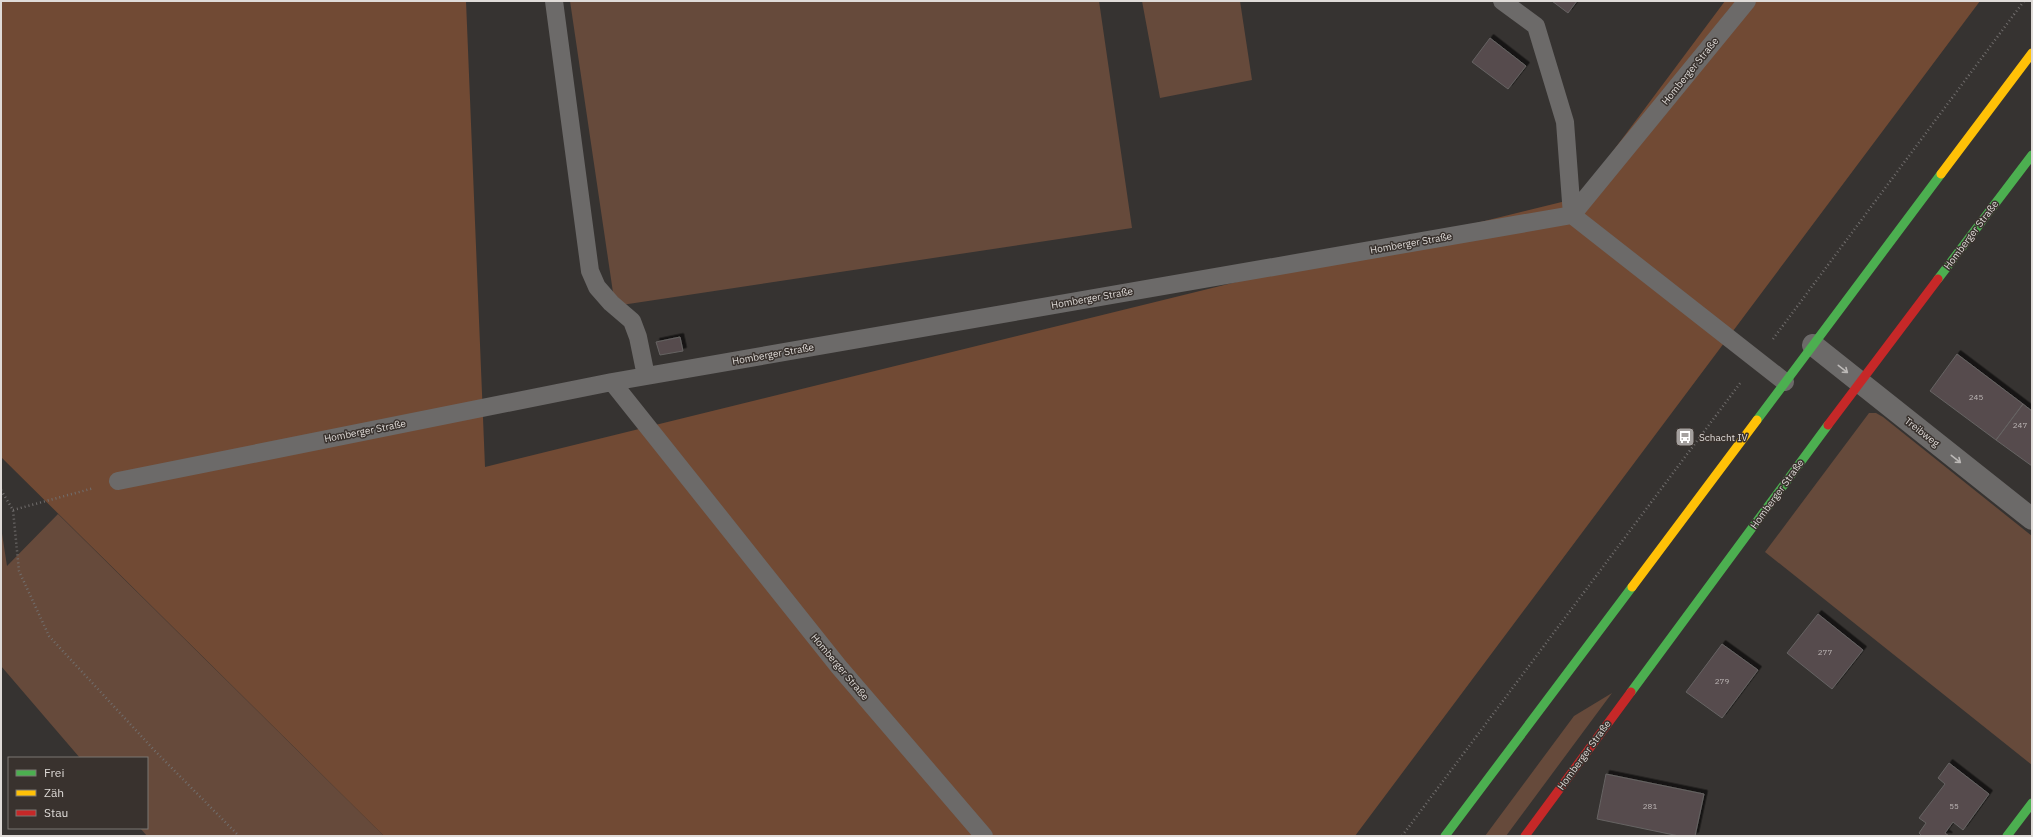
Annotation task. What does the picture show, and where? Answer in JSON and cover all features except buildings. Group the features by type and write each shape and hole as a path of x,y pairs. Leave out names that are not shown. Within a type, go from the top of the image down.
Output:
{"main road":[{"path":"1445,836 2032,53"},
{"name":"Homberger Straße","path":"1524,836 1860,382 2032,155"},
{"path":"2007,836 2032,803"}],"street":[{"name":"Treibweg","path":"1813,345 2032,519"}],"lane":[{"path":"554,1 590,271 597,287 632,321 638,337 646,376"},
{"path":"1502,1 1536,26 1565,122 1572,215 1785,382"},
{"name":"Homberger Straße","path":"118,481 612,382 1572,215 1747,1"},
{"name":"Homberger Straße","path":"612,382 839,667 984,836"}],"path":[{"path":"1402,836 2024,1"},
{"path":"13,510 118,481"},
{"path":"1,490 13,510 19,570 49,636 154,751 239,836"}],"shaded area":[{"path":"1,1 466,1 485,467 1578,198 1725,1 1980,1 1355,836 384,836 1,457"},
{"path":"570,1 1099,1 1132,228 615,306"},
{"path":"1142,1 1240,1 1252,80 1160,98"},
{"path":"1869,413 1876,413 1883,417 2032,536 2032,765 1765,552"},
{"path":"58,514 384,836 147,836 141,829 148,829 148,757 79,757 1,666 1,527 7,566"},
{"path":"1612,693 1506,836 1485,836 1574,716"}],"traffic: fast":[{"path":"1938,279 2032,155"},
{"path":"1757,420 1941,174"},
{"path":"1631,692 1828,425"},
{"path":"1445,836 1632,587"},
{"path":"2007,836 2032,803"}],"traffic: slow":[{"path":"1941,174 2032,53"},
{"path":"1632,587 1757,420"}],"traffic: jam":[{"path":"1828,425 1938,279"},
{"path":"1525,836 1631,692"}],"place":[{"name":"Schacht IV","path":"1685,437"}]}
